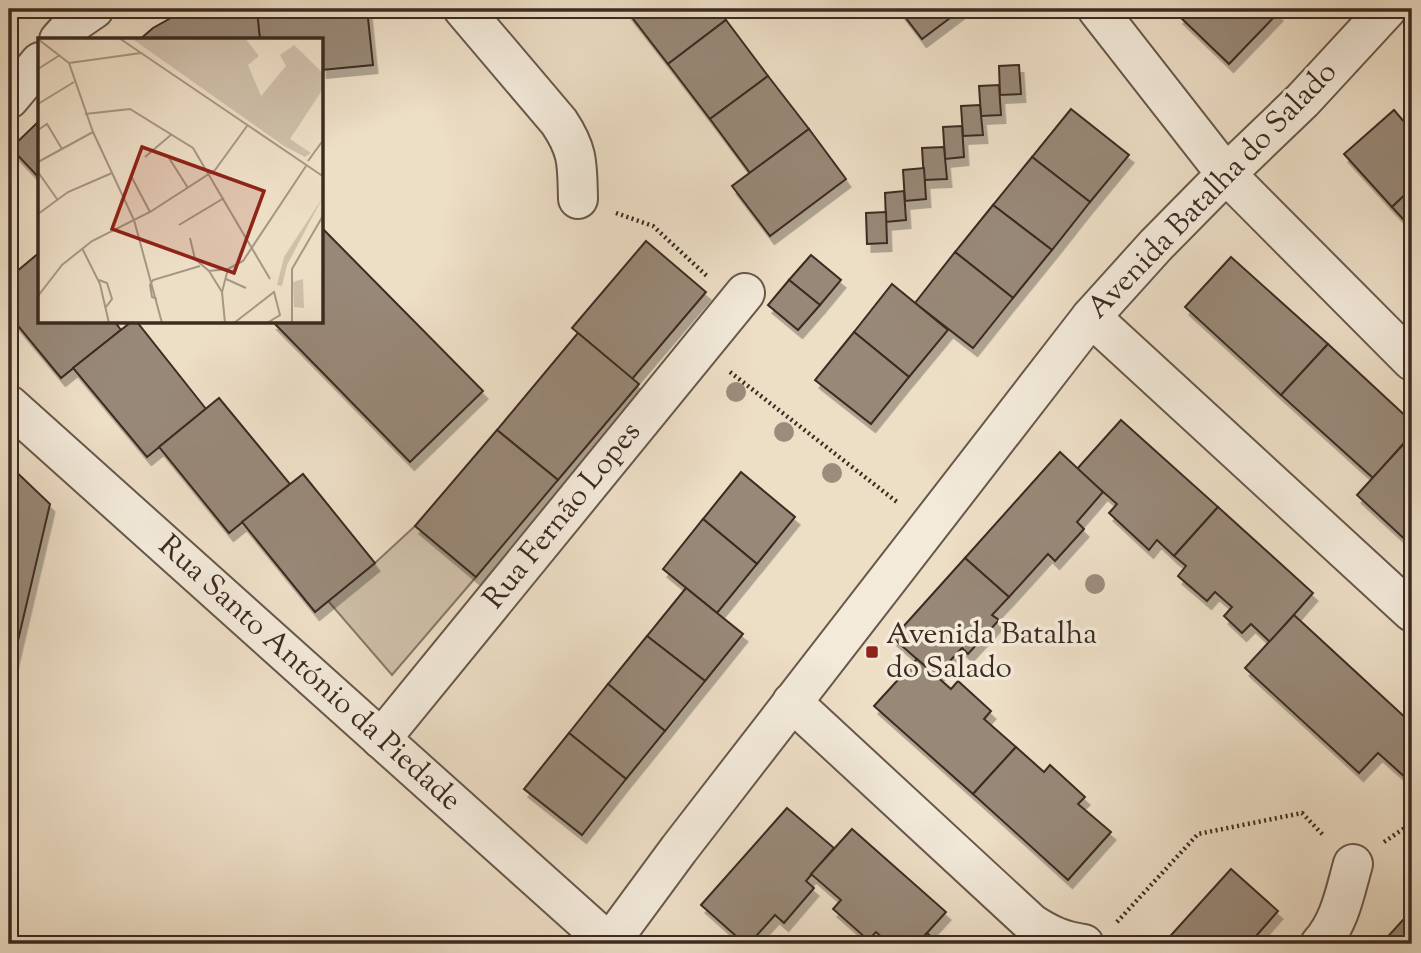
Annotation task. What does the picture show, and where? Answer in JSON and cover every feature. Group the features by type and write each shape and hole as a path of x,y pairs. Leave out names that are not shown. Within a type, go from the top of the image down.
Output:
{"street":[{"path":"463,9 559,122 571,140 577,162 578,199"},
{"path":"1097,9 1226,174 1412,361"},
{"name":"Avenida Batalha do Salado","path":"610,944 679,849 1091,317 1156,245 1303,100 1387,9"},
{"path":"9,99 38,64"},
{"name":"Rua Fernão Lopes","path":"381,738 741,298"},
{"path":"1091,317 1412,612"},
{"name":"Rua Santo António da Piedade","path":"9,405 610,944"},
{"path":"792,702 1031,923 1051,936 1072,943 1100,934"},
{"path":"1320,944 1339,914 1353,864"}],"path":[{"path":"578,199 653,226 741,298"},
{"path":"701,348 928,527"},
{"path":"1100,934 1198,834 1302,813 1353,864 1412,823"}],"shaded area":[{"path":"415,526 476,577 392,675 328,601"}],"building":[{"path":"256,9 367,9 373,65 324,70 324,38 260,38"},
{"path":"718,9 726,20 668,64 627,11"},
{"path":"899,9 962,9 922,39"},
{"path":"1186,9 1274,9 1278,13 1229,64 1179,16"},
{"path":"257,10 260,38 141,38 178,14"},
{"path":"726,20 768,76 710,119 668,64"},
{"path":"1019,65 1021,94 1000,95 999,66"},
{"path":"768,76 809,129 750,173 710,119"},
{"path":"999,85 1001,115 981,116 979,86"},
{"path":"980,105 983,135 963,136 961,106"},
{"path":"1071,109 1129,155 1090,202 1032,157"},
{"path":"1394,110 1412,131 1412,188 1392,207 1344,154"},
{"path":"38,122 38,177 11,148"},
{"path":"962,126 964,157 945,159 943,127"},
{"path":"809,129 846,179 770,236 732,186"},
{"path":"944,147 947,179 924,180 922,148"},
{"path":"1032,157 1090,202 1052,250 993,205"},
{"path":"924,168 926,199 905,201 903,170"},
{"path":"1412,188 1412,229 1392,207"},
{"path":"904,191 906,220 886,222 885,193"},
{"path":"993,205 1052,250 1013,298 955,252"},
{"path":"886,212 887,243 867,244 866,213"},
{"path":"324,230 483,391 410,462 275,324 324,324"},
{"path":"646,241 706,292 632,379 572,328"},
{"path":"955,252 1013,298 973,348 915,303"},
{"path":"38,254 38,324 116,324 121,330 61,378 9,315 9,278"},
{"path":"811,255 841,280 820,305 789,280"},
{"path":"1231,257 1328,344 1281,395 1185,307"},
{"path":"789,280 820,305 798,330 768,305"},
{"path":"892,284 948,330 909,377 854,332"},
{"path":"128,324 139,324 206,409 147,457 73,368"},
{"path":"854,332 909,377 871,424 815,380"},
{"path":"578,333 639,384 558,480 497,430"},
{"path":"1328,344 1412,422 1412,434 1373,478 1281,395"},
{"path":"219,398 290,484 229,533 159,447"},
{"path":"1121,420 1218,507 1174,556 1157,540 1149,550 1109,513 1117,504 1077,469"},
{"path":"497,430 558,480 476,577 415,526"},
{"path":"1410,437 1412,439 1412,546 1357,495"},
{"path":"1060,452 1103,492 1077,522 1084,529 1055,561 1048,554 1009,597 965,558"},
{"path":"9,465 50,504 9,679"},
{"path":"741,472 795,517 757,564 703,519"},
{"path":"303,474 375,563 315,612 242,522"},
{"path":"1218,507 1313,593 1270,642 1251,624 1242,633 1224,616 1232,607 1215,592 1207,601 1178,576 1186,566 1174,556"},
{"path":"703,519 757,564 717,613 663,569"},
{"path":"965,558 1009,597 992,615 999,620 968,654 962,648 936,676 893,638"},
{"path":"686,588 743,634 705,681 647,636"},
{"path":"1294,615 1409,721 1412,717 1412,771 1406,778 1378,753 1359,773 1245,668"},
{"path":"647,636 705,681 665,731 608,684"},
{"path":"917,659 951,689 958,681 991,711 984,719 1016,747 973,794 874,706"},
{"path":"608,684 665,731 626,779 569,733"},
{"path":"569,733 626,779 582,835 524,789"},
{"path":"1016,747 1044,772 1050,765 1085,797 1078,804 1111,832 1068,880 973,794"},
{"path":"787,808 834,848 806,881 814,888 784,923 775,915 749,944 745,944 701,905"},
{"path":"852,829 946,912 917,944 890,944 876,932 868,940 833,909 841,900 811,874"},
{"path":"1231,869 1278,911 1251,944 1163,944"},
{"path":"1412,910 1412,944 1381,944"},
{"path":"927,933 939,944 917,944"}],"place":[{"name":"Avenida Batalha do Salado","path":"872,652"}]}
